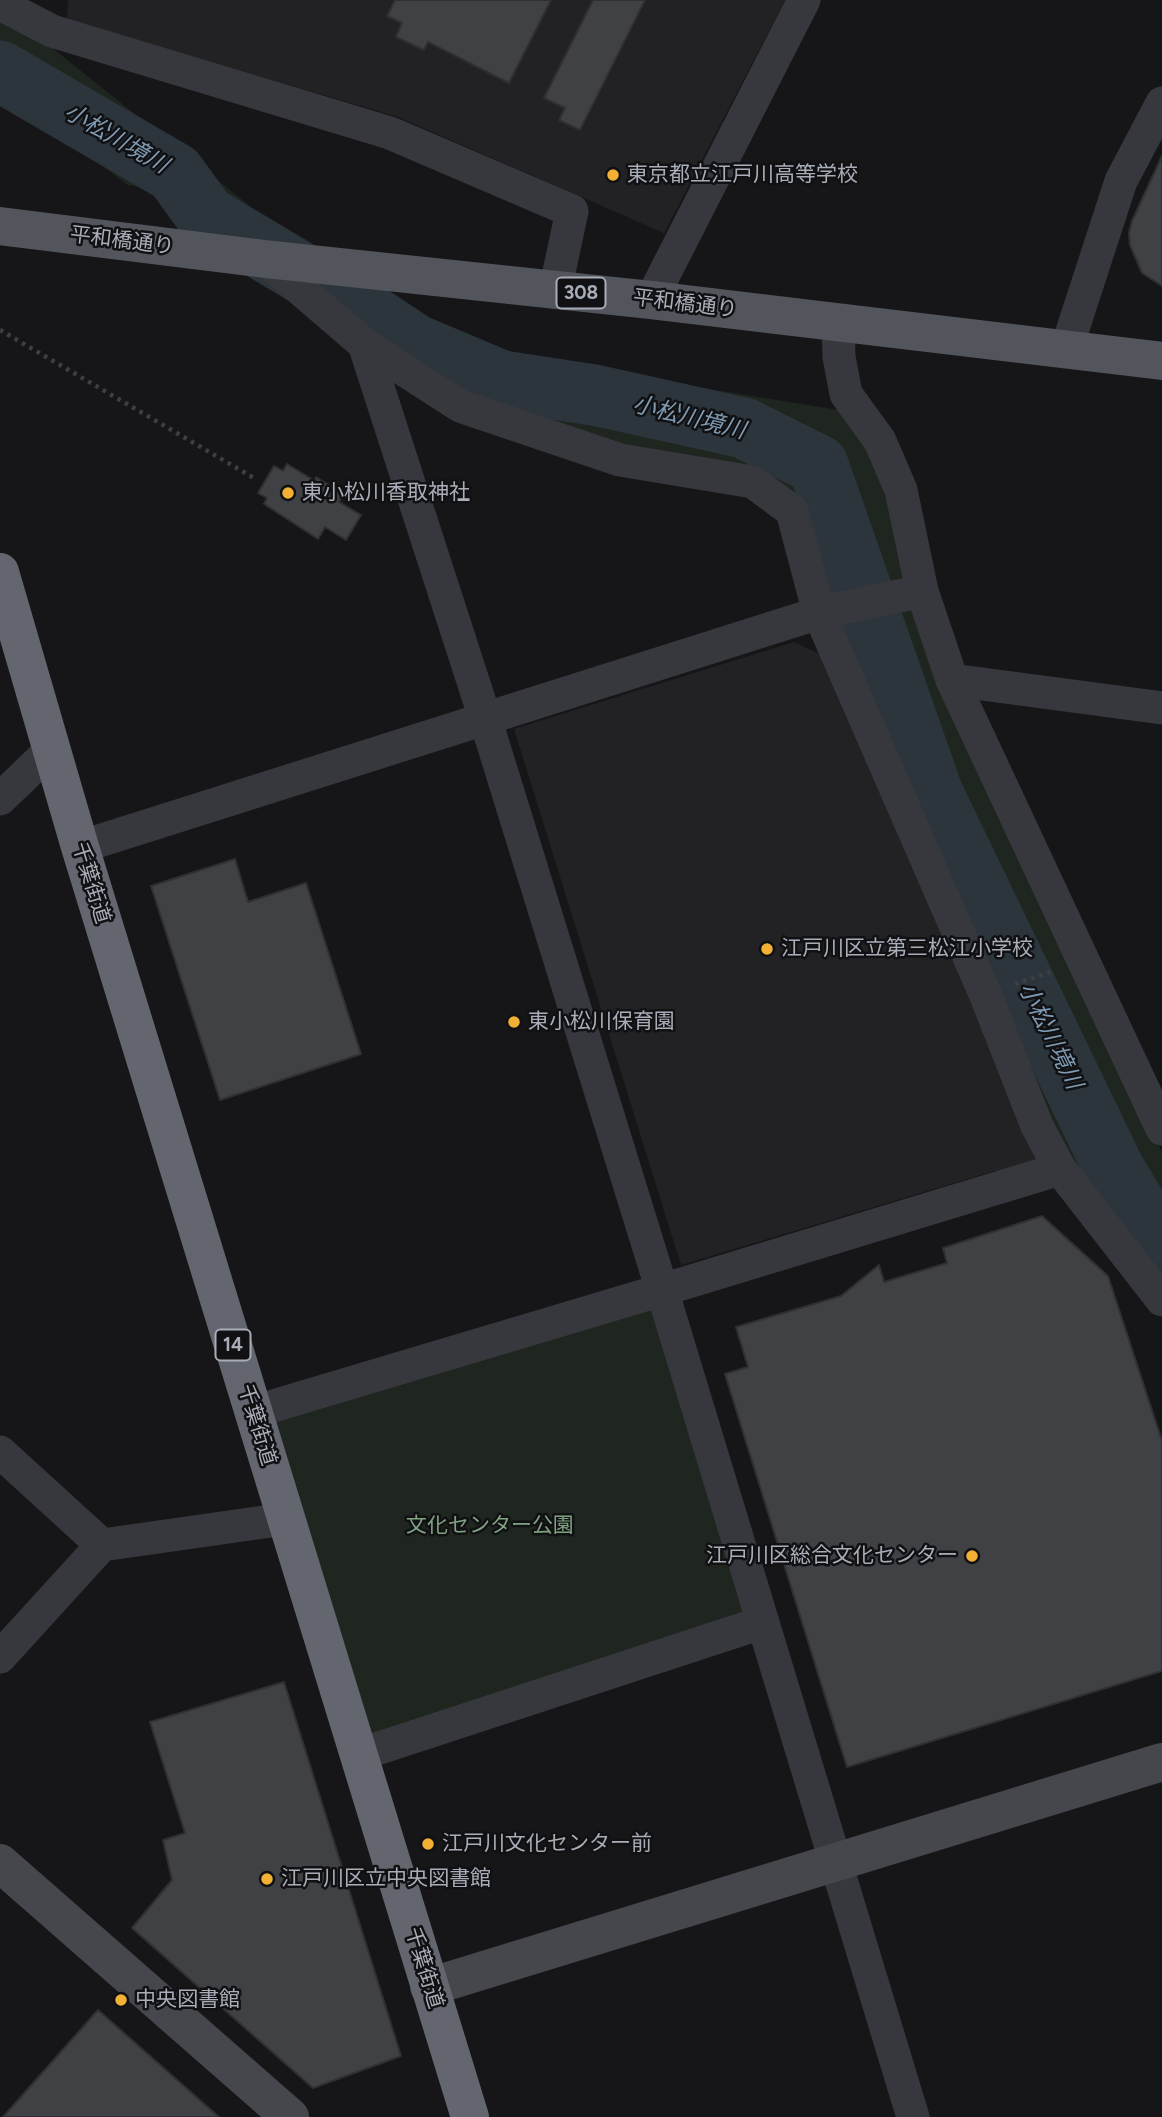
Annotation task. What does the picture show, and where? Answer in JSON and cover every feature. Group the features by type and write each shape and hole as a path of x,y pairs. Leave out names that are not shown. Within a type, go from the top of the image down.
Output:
{"highway":[{"name":"千葉街道","path":"0,572 80,847 470,2117"}],"main road":[{"name":"平和橋通り","path":"0,226 265,259 651,300 1162,361"}],"street":[{"path":"651,300 804,0"},
{"path":"0,4 53,15 390,133 572,211 555,291"},
{"path":"1066,350 1121,181 1162,103"},
{"path":"265,259 364,344 460,405 620,460 753,482 792,511 827,611 1037,1126 1060,1169 1162,1300"},
{"path":"838,322 839,357 846,394 880,441 901,490 911,593 1158,1113"},
{"path":"364,344 485,718 913,2117"},
{"path":"80,847 827,611 911,593"},
{"path":"952,680 1162,708"},
{"path":"0,799 52,749"},
{"path":"253,1412 1060,1169"},
{"path":"0,1452 102,1545"},
{"path":"0,1657 102,1545 285,1519"},
{"path":"358,1755 761,1623"},
{"path":"429,1987 1162,1762"},
{"path":"0,1863 290,2117"}],"path":[{"path":"0,330 254,478"},
{"path":"1011,985 1060,969"}],"shaded area":[{"name":"東京都立江戸川高等学校","path":"68,0 785,0 664,233 398,117 67,20"},
{"name":"江戸川区立第三松江小学校","path":"794,642 822,655 1050,1168 1011,1181 994,1171 681,1265 514,729"}],"green space":[{"path":"0,8 251,207 128,185 0,91"},
{"path":"382,305 508,357 839,410 868,447 1162,1153 1162,1298 1067,1170 825,600 801,507 624,453 459,397 353,318"},
{"name":"文化センター公園","path":"653,1304 749,1616 368,1741 269,1419"}],"building":[{"path":"395,0 551,0 509,83 428,42 424,50 396,37 402,23 387,16"},
{"path":"593,0 645,0 580,130 559,120 565,108 544,98"},
{"path":"1162,156 1162,286 1142,273 1130,245 1129,233"},
{"path":"287,464 344,494 339,502 361,515 346,540 325,527 318,539 264,504 267,498 258,493 274,466 283,471"},
{"path":"235,859 248,902 306,883 361,1054 220,1100 151,886"},
{"name":"江戸川区総合文化センター","path":"1042,1216 1108,1276 1162,1441 1162,1671 847,1767 725,1374 748,1367 736,1327 841,1296 879,1265 884,1282 947,1263 943,1248"},
{"name":"江戸川区立中央図書館","path":"284,1682 401,2056 313,2088 132,1928 172,1880 163,1840 185,1833 150,1722"},
{"path":"98,2010 219,2117 3,2117"}],"waterway":[{"name":"小松川境川","path":"0,71 175,173 206,216 357,306 414,344 502,381 594,395 744,428 818,465 933,794 1115,1171 1162,1248"}],"place":[{"name":"東京都立江戸川高等学校","path":"613,175"},
{"name":"東小松川香取神社","path":"288,493"},
{"name":"江戸川区立第三松江小学校","path":"767,949"},
{"name":"東小松川保育園","path":"514,1022"},
{"name":"江戸川区総合文化センター","path":"972,1556"},
{"name":"江戸川文化センター前","path":"428,1844"},
{"name":"江戸川区立中央図書館","path":"267,1879"},
{"name":"中央図書館","path":"121,2000"}]}
